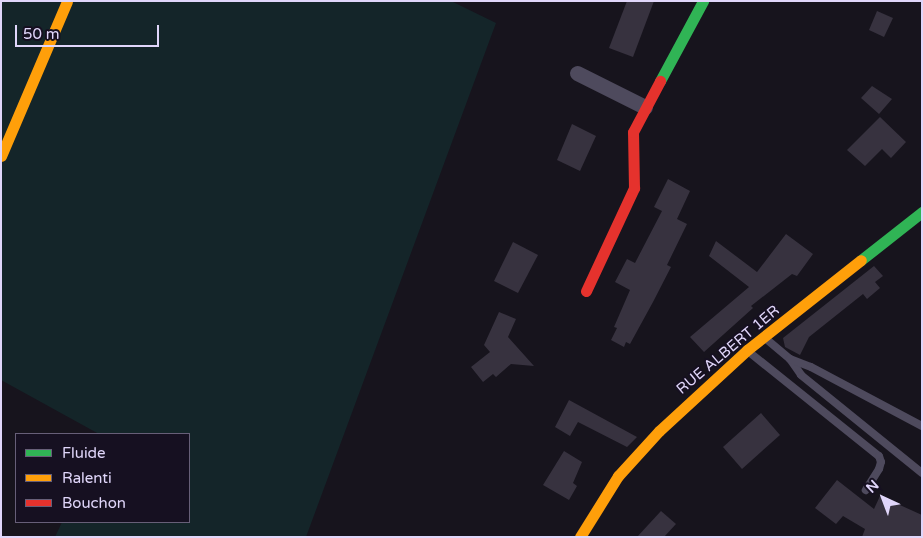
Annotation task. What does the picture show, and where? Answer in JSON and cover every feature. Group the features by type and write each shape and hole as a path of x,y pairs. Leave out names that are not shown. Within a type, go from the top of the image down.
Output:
{"street":[{"path":"1,156 68,1"},
{"path":"586,291 634,188 633,132 703,1"},
{"path":"577,74 645,107"},
{"name":"RUE ALBERT 1ER","path":"580,537 618,476 640,450 747,350 922,212"}],"lane":[{"path":"764,337 790,359 801,375 922,473"},
{"path":"747,350 879,456 881,462 879,469 866,490"},
{"path":"790,359 811,367 922,426"}],"shaded area":[{"path":"1,1 451,1 496,23 306,537 55,537 62,523 190,523 190,433 97,433 1,380"}],"building":[{"path":"627,1 654,1 633,57 609,48"},
{"path":"877,11 893,18 884,37 869,30"},
{"path":"872,86 892,99 879,114 861,98"},
{"path":"880,117 906,142 891,158 882,149 865,166 847,150"},
{"path":"572,124 596,136 580,171 557,160"},
{"path":"668,179 690,191 677,219 687,224 667,265 671,267 630,344 626,342 624,347 611,340 617,328 614,327 630,290 615,282 627,259 635,263 662,211 654,207"},
{"path":"786,234 813,254 797,276 792,274 751,306 753,308 704,352 690,337 749,287 709,256 716,241 757,272"},
{"path":"513,242 538,255 518,293 494,281"},
{"path":"874,266 883,276 875,282 880,288 867,299 863,294 809,337 800,355 785,347 783,338"},
{"path":"499,312 516,319 508,337 534,366 511,364 496,377 493,374 483,382 471,367 490,352 484,345"},
{"path":"569,400 637,437 627,447 578,422 570,436 555,427"},
{"path":"761,413 780,435 742,469 723,447"},
{"path":"564,451 582,462 573,483 577,486 569,500 543,485"},
{"path":"837,480 874,509 880,496 922,515 922,537 862,537 865,529 843,516 836,524 815,508"},
{"path":"661,511 676,524 664,537 637,537"}],"traffic: fast":[{"path":"660,81 703,1"},
{"path":"861,260 922,212"}],"traffic: slow":[{"path":"1,156 67,1"},
{"path":"580,537 618,476 659,431 747,350 861,260"}],"traffic: jam":[{"path":"586,291 634,188 633,132 660,81"}]}
